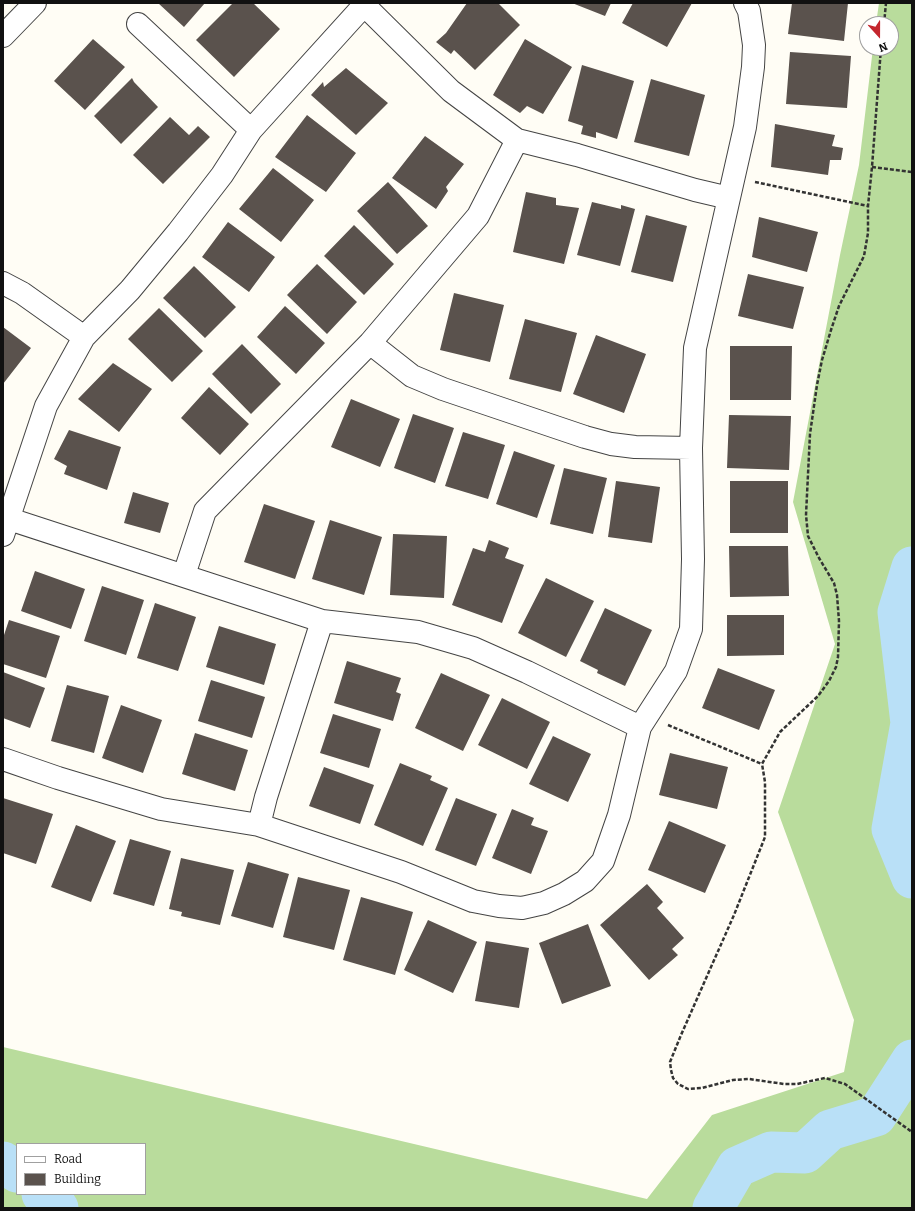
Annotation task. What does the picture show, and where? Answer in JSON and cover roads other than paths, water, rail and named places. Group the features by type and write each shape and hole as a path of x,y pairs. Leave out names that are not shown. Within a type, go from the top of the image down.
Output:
{"lane":[{"path":"3,36 35,3"},
{"path":"3,759 58,778 161,809 259,825 401,872 473,901 499,906 522,908 544,903 564,894 585,881 604,861 619,815 643,722 676,671 691,629 693,559 691,448 695,348 745,127 754,60 754,44 749,11 745,3"},
{"path":"643,722 473,648 418,632 322,621 184,575 5,524 46,406 84,337 130,290 178,232 222,175 251,130 362,4 451,91 517,140 577,155 695,190 730,198"},
{"path":"138,24 251,130"},
{"path":"184,575 205,511 370,343 478,216 517,140"},
{"path":"3,283 22,293 84,337"},
{"path":"370,343 412,376 443,389 585,437 611,444 635,447 691,448"},
{"path":"259,825 266,797 322,621"}],"waterway":[{"path":"912,567 898,612 911,723 892,829 912,878"},
{"path":"908,702 912,704"},
{"path":"713,1208 737,1167 771,1152 805,1153 830,1130 876,1116 912,1060"},
{"path":"3,1162 16,1171"},
{"path":"43,1195 58,1208"}]}
